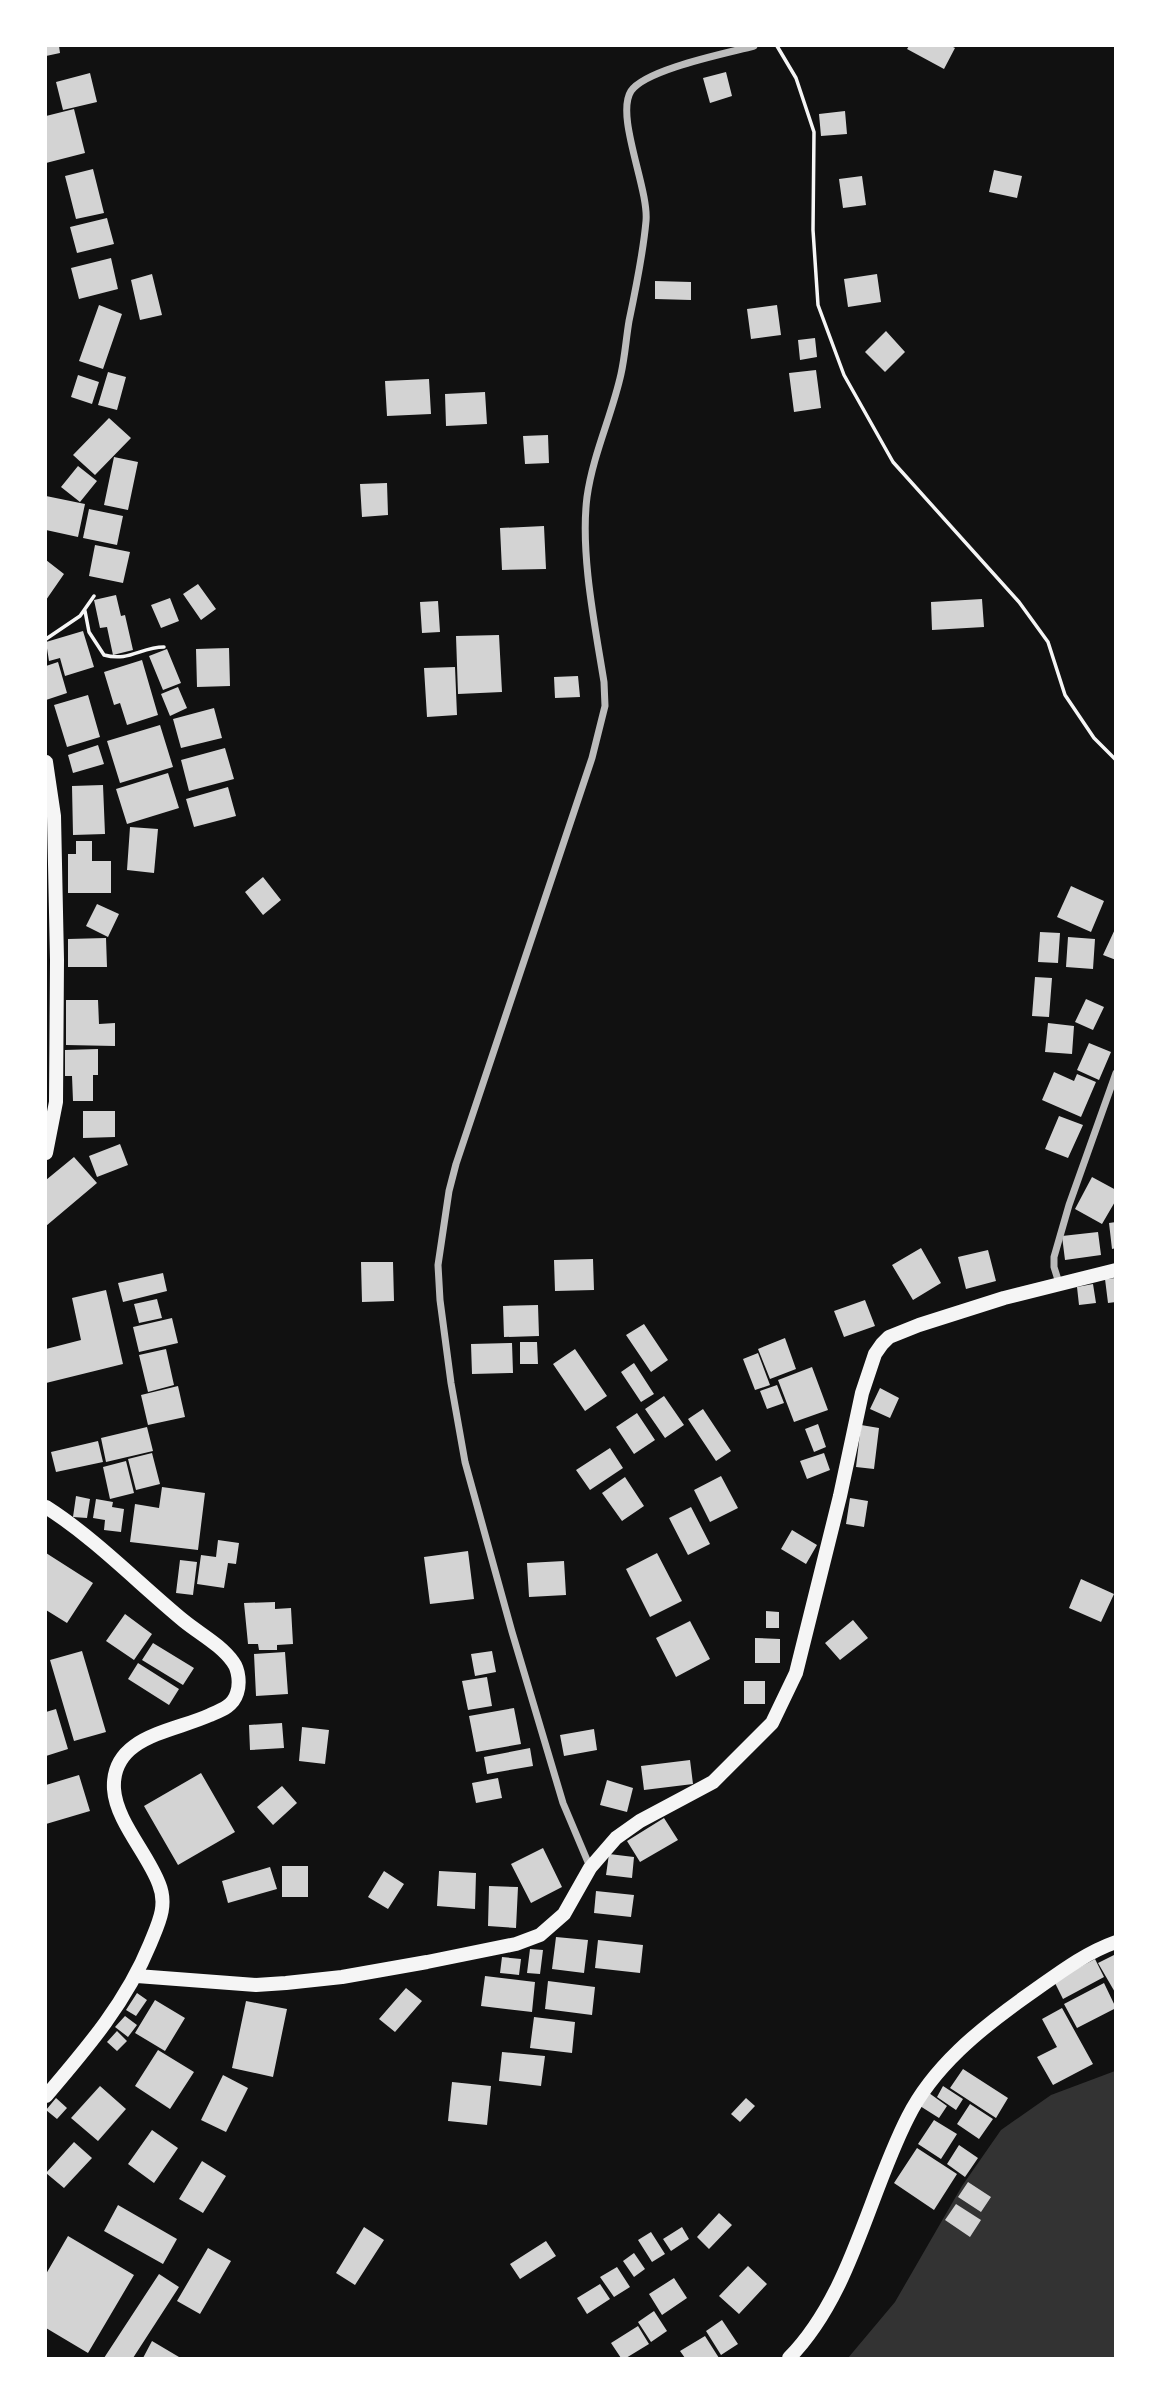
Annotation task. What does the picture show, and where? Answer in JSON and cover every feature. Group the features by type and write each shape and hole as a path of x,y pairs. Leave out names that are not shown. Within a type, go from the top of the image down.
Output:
{"main road":[{"path":"46,762 54,816 57,987 55,1102 46,1153"},
{"path":"136,1976 256,1985 286,1983 363,1974 516,1944 540,1935 556,1923 573,1900 590,1868 616,1838 640,1821 713,1782 772,1723 796,1673 837,1509 862,1393 875,1354 882,1344 889,1338 919,1325 1059,1283 1115,1270"},
{"path":"46,1507 69,1522 219,1648 233,1662 237,1671 237,1692 228,1706 192,1724 140,1741 121,1758 114,1789 117,1807 152,1869 164,1900 161,1916 136,1976 95,2039 46,2096"},
{"path":"789,2358 804,2343 826,2307 850,2257 908,2116 942,2066 1002,2014 1088,1954 1115,1942"}],"street":[{"path":"590,1868 559,1791 515,1644 466,1462 451,1383 438,1265 449,1191 456,1164 592,758 605,706 586,530 587,497 621,375 646,218 630,132 628,99 632,89 639,83 678,66 717,53 754,46"},
{"path":"1059,1283 1054,1257 1069,1205 1115,1073"}],"path":[{"path":"777,46 796,78 814,132 813,230 818,305 844,375 893,462 1019,602 1048,642 1065,695 1094,738 1115,760"},
{"path":"46,639 80,616 94,596"},
{"path":"85,611 89,632 104,655 118,659 152,647 164,647"}],"shaded area":[{"path":"1115,2071 1115,2358 848,2358 895,2302 962,2186 1001,2130 1051,2095"}],"building":[{"path":"46,46 59,46 60,53 46,56"},
{"path":"909,46 955,48 944,69 907,49"},
{"path":"726,72 732,96 710,103 703,78"},
{"path":"90,73 97,102 63,110 56,82"},
{"path":"74,109 85,153 46,163 46,116"},
{"path":"845,111 847,134 821,136 819,114"},
{"path":"93,169 104,213 76,219 65,176"},
{"path":"994,170 1022,176 1017,198 989,192"},
{"path":"862,176 866,205 843,208 839,179"},
{"path":"107,218 114,244 77,253 70,227"},
{"path":"111,258 118,289 79,299 71,268"},
{"path":"152,274 162,315 140,320 131,280"},
{"path":"877,274 881,302 848,307 844,279"},
{"path":"655,281 691,282 691,300 655,299"},
{"path":"99,305 122,314 103,369 79,361"},
{"path":"777,305 781,335 751,339 747,309"},
{"path":"886,331 905,352 885,372 865,352"},
{"path":"815,338 817,357 800,360 798,340"},
{"path":"816,370 821,408 794,412 789,373"},
{"path":"108,372 126,377 117,410 98,405"},
{"path":"78,375 99,382 92,404 71,397"},
{"path":"429,379 431,414 387,416 385,381"},
{"path":"485,392 487,424 446,426 445,394"},
{"path":"109,418 131,438 95,475 73,455"},
{"path":"548,435 549,463 525,464 523,436"},
{"path":"114,457 138,462 128,510 104,505"},
{"path":"78,466 97,481 80,502 61,487"},
{"path":"387,483 388,515 362,517 360,484"},
{"path":"46,496 85,504 78,537 46,530"},
{"path":"89,509 123,516 117,545 83,538"},
{"path":"544,526 546,569 502,570 500,528"},
{"path":"95,545 130,552 123,583 89,576"},
{"path":"46,560 64,574 46,600"},
{"path":"198,584 216,609 201,620 183,594"},
{"path":"116,595 121,616 125,615 133,650 113,655 107,627 100,628 94,600"},
{"path":"170,598 179,621 161,628 151,605"},
{"path":"982,599 984,627 932,630 931,602"},
{"path":"438,601 440,632 422,633 420,602"},
{"path":"83,631 94,667 65,676 60,658 49,661 46,642"},
{"path":"499,635 502,692 458,694 456,636"},
{"path":"229,648 230,686 197,687 196,649"},
{"path":"167,649 181,683 163,690 149,656"},
{"path":"142,660 158,715 127,725 120,703 114,705 104,672"},
{"path":"58,662 67,693 46,700 46,666"},
{"path":"455,667 457,715 427,717 424,668"},
{"path":"578,676 580,697 555,698 554,677"},
{"path":"178,687 187,708 170,716 161,694"},
{"path":"88,695 100,737 67,747 54,705"},
{"path":"214,708 222,738 181,748 173,719"},
{"path":"160,725 173,767 120,783 107,741"},
{"path":"98,745 104,764 73,773 68,755"},
{"path":"225,748 234,779 189,791 181,760"},
{"path":"168,773 179,808 127,824 116,789"},
{"path":"103,785 105,834 73,835 72,786"},
{"path":"228,787 236,816 194,827 186,799"},
{"path":"130,827 158,829 154,873 127,870"},
{"path":"76,841 92,841 92,861 111,861 111,893 68,893 68,854 76,854"},
{"path":"263,877 281,900 263,915 245,892"},
{"path":"1071,886 1104,901 1091,932 1057,917"},
{"path":"97,904 119,914 108,937 86,926"},
{"path":"1116,927 1116,960 1103,955"},
{"path":"1040,932 1060,933 1058,963 1038,962"},
{"path":"1068,937 1095,939 1093,969 1066,967"},
{"path":"106,938 107,967 68,967 68,939"},
{"path":"1035,977 1052,978 1049,1017 1032,1016"},
{"path":"1086,999 1104,1007 1093,1030 1075,1022"},
{"path":"66,1000 98,1000 99,1024 115,1023 115,1046 66,1045"},
{"path":"1048,1023 1074,1026 1072,1054 1045,1052"},
{"path":"1089,1043 1111,1052 1099,1080 1077,1070"},
{"path":"98,1049 98,1075 93,1075 93,1101 73,1101 72,1076 65,1076 65,1050"},
{"path":"1054,1072 1074,1081 1077,1074 1096,1082 1081,1117 1042,1100"},
{"path":"83,1111 115,1111 115,1137 83,1138"},
{"path":"1059,1116 1083,1125 1068,1158 1045,1149"},
{"path":"120,1144 128,1165 97,1177 89,1156"},
{"path":"74,1157 97,1183 46,1226 46,1180"},
{"path":"1092,1177 1116,1190 1116,1200 1102,1224 1075,1209"},
{"path":"1116,1222 1116,1248 1112,1249 1109,1223"},
{"path":"1098,1232 1101,1255 1065,1260 1062,1236"},
{"path":"921,1248 941,1283 913,1300 892,1265"},
{"path":"988,1250 996,1281 966,1289 958,1257"},
{"path":"593,1259 594,1290 555,1291 554,1260"},
{"path":"361,1262 393,1262 394,1301 362,1302"},
{"path":"163,1273 167,1291 123,1302 118,1283"},
{"path":"1116,1278 1116,1302 1108,1303 1105,1279"},
{"path":"1093,1284 1096,1303 1079,1305 1077,1287"},
{"path":"106,1290 123,1364 46,1383 46,1349 81,1340 72,1298"},
{"path":"157,1299 162,1318 139,1323 134,1304"},
{"path":"865,1300 875,1326 844,1337 834,1311"},
{"path":"538,1305 539,1336 504,1337 503,1306"},
{"path":"172,1318 178,1343 139,1352 133,1327"},
{"path":"644,1324 668,1360 651,1372 626,1335"},
{"path":"785,1338 796,1369 770,1379 758,1349"},
{"path":"520,1342 537,1342 538,1364 520,1364"},
{"path":"512,1343 513,1373 472,1374 471,1344"},
{"path":"166,1349 174,1385 148,1392 139,1355"},
{"path":"575,1349 607,1396 585,1411 553,1364"},
{"path":"758,1353 770,1385 755,1390 743,1359"},
{"path":"634,1363 654,1394 641,1402 621,1372"},
{"path":"812,1367 828,1410 794,1422 778,1380"},
{"path":"777,1385 784,1403 767,1409 760,1391"},
{"path":"178,1386 185,1417 148,1425 141,1395"},
{"path":"880,1388 899,1398 890,1418 870,1409"},
{"path":"664,1396 684,1425 665,1438 645,1409"},
{"path":"703,1409 731,1451 716,1461 688,1419"},
{"path":"637,1413 655,1440 634,1454 616,1427"},
{"path":"818,1424 826,1447 814,1452 805,1429"},
{"path":"861,1425 879,1428 874,1469 856,1467"},
{"path":"147,1427 153,1451 106,1462 101,1438"},
{"path":"98,1441 103,1462 56,1472 51,1452"},
{"path":"610,1448 623,1468 590,1490 576,1470"},
{"path":"152,1453 160,1484 136,1490 128,1459"},
{"path":"824,1453 830,1470 807,1479 800,1461"},
{"path":"126,1461 134,1493 110,1499 103,1467"},
{"path":"721,1476 738,1508 710,1522 694,1490"},
{"path":"625,1477 644,1506 622,1521 602,1493"},
{"path":"162,1487 205,1493 198,1550 130,1542 135,1504 159,1508"},
{"path":"76,1496 90,1499 87,1518 73,1517"},
{"path":"850,1498 868,1501 864,1527 846,1524"},
{"path":"96,1499 113,1502 112,1507 124,1509 121,1532 104,1530 105,1520 93,1518"},
{"path":"691,1507 710,1544 688,1555 669,1518"},
{"path":"792,1530 817,1545 806,1564 781,1549"},
{"path":"218,1540 239,1543 236,1564 228,1563 224,1588 197,1584 201,1555 216,1557"},
{"path":"468,1551 474,1599 430,1604 424,1557"},
{"path":"46,1553 93,1583 67,1623 46,1610"},
{"path":"657,1553 682,1601 650,1617 626,1569"},
{"path":"180,1560 197,1562 193,1595 176,1593"},
{"path":"564,1561 566,1595 529,1597 527,1563"},
{"path":"1081,1579 1114,1594 1101,1622 1069,1608"},
{"path":"275,1602 275,1609 291,1608 293,1644 277,1645 277,1650 259,1650 258,1644 248,1644 244,1603"},
{"path":"766,1611 779,1612 779,1628 766,1628"},
{"path":"125,1614 152,1634 134,1660 106,1641"},
{"path":"853,1620 868,1638 840,1660 825,1643"},
{"path":"690,1621 710,1659 676,1677 656,1638"},
{"path":"755,1638 780,1639 780,1663 755,1663"},
{"path":"153,1643 194,1668 183,1685 142,1660"},
{"path":"82,1651 106,1732 74,1741 50,1660"},
{"path":"492,1651 496,1672 475,1676 471,1654"},
{"path":"285,1652 288,1694 256,1696 254,1654"},
{"path":"138,1663 179,1689 169,1705 128,1679"},
{"path":"487,1677 492,1706 468,1710 462,1681"},
{"path":"744,1681 765,1681 765,1704 744,1704"},
{"path":"514,1708 521,1744 476,1752 469,1716"},
{"path":"56,1709 68,1749 46,1756 46,1712"},
{"path":"282,1723 284,1748 250,1750 249,1725"},
{"path":"302,1727 329,1730 325,1764 299,1761"},
{"path":"594,1729 597,1750 564,1756 560,1735"},
{"path":"530,1748 533,1766 487,1774 484,1757"},
{"path":"690,1760 693,1784 644,1790 641,1766"},
{"path":"201,1773 235,1832 178,1865 144,1806"},
{"path":"79,1775 90,1811 46,1824 46,1785"},
{"path":"498,1778 502,1798 476,1803 472,1783"},
{"path":"607,1780 633,1788 627,1812 600,1805"},
{"path":"282,1786 297,1803 273,1825 257,1807"},
{"path":"664,1818 678,1840 640,1862 627,1841"},
{"path":"543,1848 562,1887 531,1903 511,1864"},
{"path":"609,1854 634,1857 632,1878 606,1875"},
{"path":"282,1866 308,1866 308,1897 282,1897"},
{"path":"270,1867 277,1889 228,1903 222,1881"},
{"path":"384,1871 404,1884 388,1909 368,1897"},
{"path":"439,1871 476,1873 475,1909 437,1906"},
{"path":"489,1886 518,1887 516,1928 488,1926"},
{"path":"596,1891 634,1895 631,1917 594,1913"},
{"path":"556,1937 588,1940 584,1973 552,1969"},
{"path":"598,1940 643,1945 640,1973 595,1968"},
{"path":"530,1949 543,1950 540,1974 527,1973"},
{"path":"1116,1954 1116,1994 1098,1963"},
{"path":"502,1957 521,1959 519,1975 500,1973"},
{"path":"1095,1959 1104,1977 1063,1999 1054,1981"},
{"path":"485,1976 535,1982 532,2012 481,2006"},
{"path":"548,1981 595,1987 592,2015 545,2009"},
{"path":"1104,1983 1116,2008 1077,2028 1064,2004"},
{"path":"406,1988 422,2001 395,2032 379,2019"},
{"path":"137,1993 147,2000 136,2016 126,2010"},
{"path":"155,2000 185,2018 165,2051 135,2033"},
{"path":"246,2001 287,2009 273,2077 232,2068"},
{"path":"1062,2008 1093,2064 1053,2085 1037,2057 1057,2047 1042,2019"},
{"path":"125,2016 137,2025 128,2037 115,2027"},
{"path":"534,2017 575,2022 572,2053 530,2048"},
{"path":"117,2031 127,2041 117,2051 107,2042"},
{"path":"158,2050 194,2072 170,2109 135,2086"},
{"path":"502,2052 545,2056 541,2086 499,2081"},
{"path":"963,2069 1008,2098 996,2118 950,2088"},
{"path":"223,2075 248,2088 226,2132 201,2120"},
{"path":"452,2082 491,2086 487,2125 448,2121"},
{"path":"100,2086 126,2109 98,2141 71,2118"},
{"path":"943,2086 963,2099 956,2110 937,2097"},
{"path":"929,2093 947,2106 939,2118 920,2106"},
{"path":"56,2098 67,2108 57,2119 46,2110"},
{"path":"746,2098 755,2106 740,2122 731,2114"},
{"path":"970,2104 993,2119 979,2139 957,2124"},
{"path":"934,2120 957,2134 941,2159 918,2144"},
{"path":"152,2130 178,2148 154,2183 128,2164"},
{"path":"74,2142 92,2158 64,2188 46,2173"},
{"path":"959,2145 978,2158 965,2177 947,2164"},
{"path":"917,2148 957,2174 934,2210 894,2183"},
{"path":"202,2161 226,2176 203,2213 179,2199"},
{"path":"968,2182 991,2197 981,2212 958,2197"},
{"path":"956,2204 981,2220 970,2237 945,2220"},
{"path":"118,2205 177,2239 163,2264 104,2231"},
{"path":"719,2213 732,2225 709,2249 697,2237"},
{"path":"364,2227 384,2240 355,2285 336,2273"},
{"path":"682,2227 689,2239 671,2251 663,2239"},
{"path":"651,2232 665,2254 652,2262 638,2240"},
{"path":"68,2236 134,2275 88,2353 46,2328 46,2274"},
{"path":"546,2241 556,2256 520,2279 510,2264"},
{"path":"208,2248 231,2261 200,2314 177,2301"},
{"path":"634,2253 645,2269 634,2277 623,2261"},
{"path":"748,2266 767,2284 739,2314 719,2296"},
{"path":"617,2267 630,2287 614,2297 600,2277"},
{"path":"159,2274 179,2287 133,2358 104,2358"},
{"path":"674,2278 687,2298 662,2315 649,2294"},
{"path":"600,2284 610,2299 587,2314 577,2298"},
{"path":"654,2311 667,2331 651,2342 638,2322"},
{"path":"722,2320 738,2344 721,2355 706,2331"},
{"path":"638,2326 649,2344 626,2358 621,2358 611,2343"},
{"path":"705,2336 719,2358 685,2358 680,2351"},
{"path":"152,2341 179,2357 143,2358"}]}
